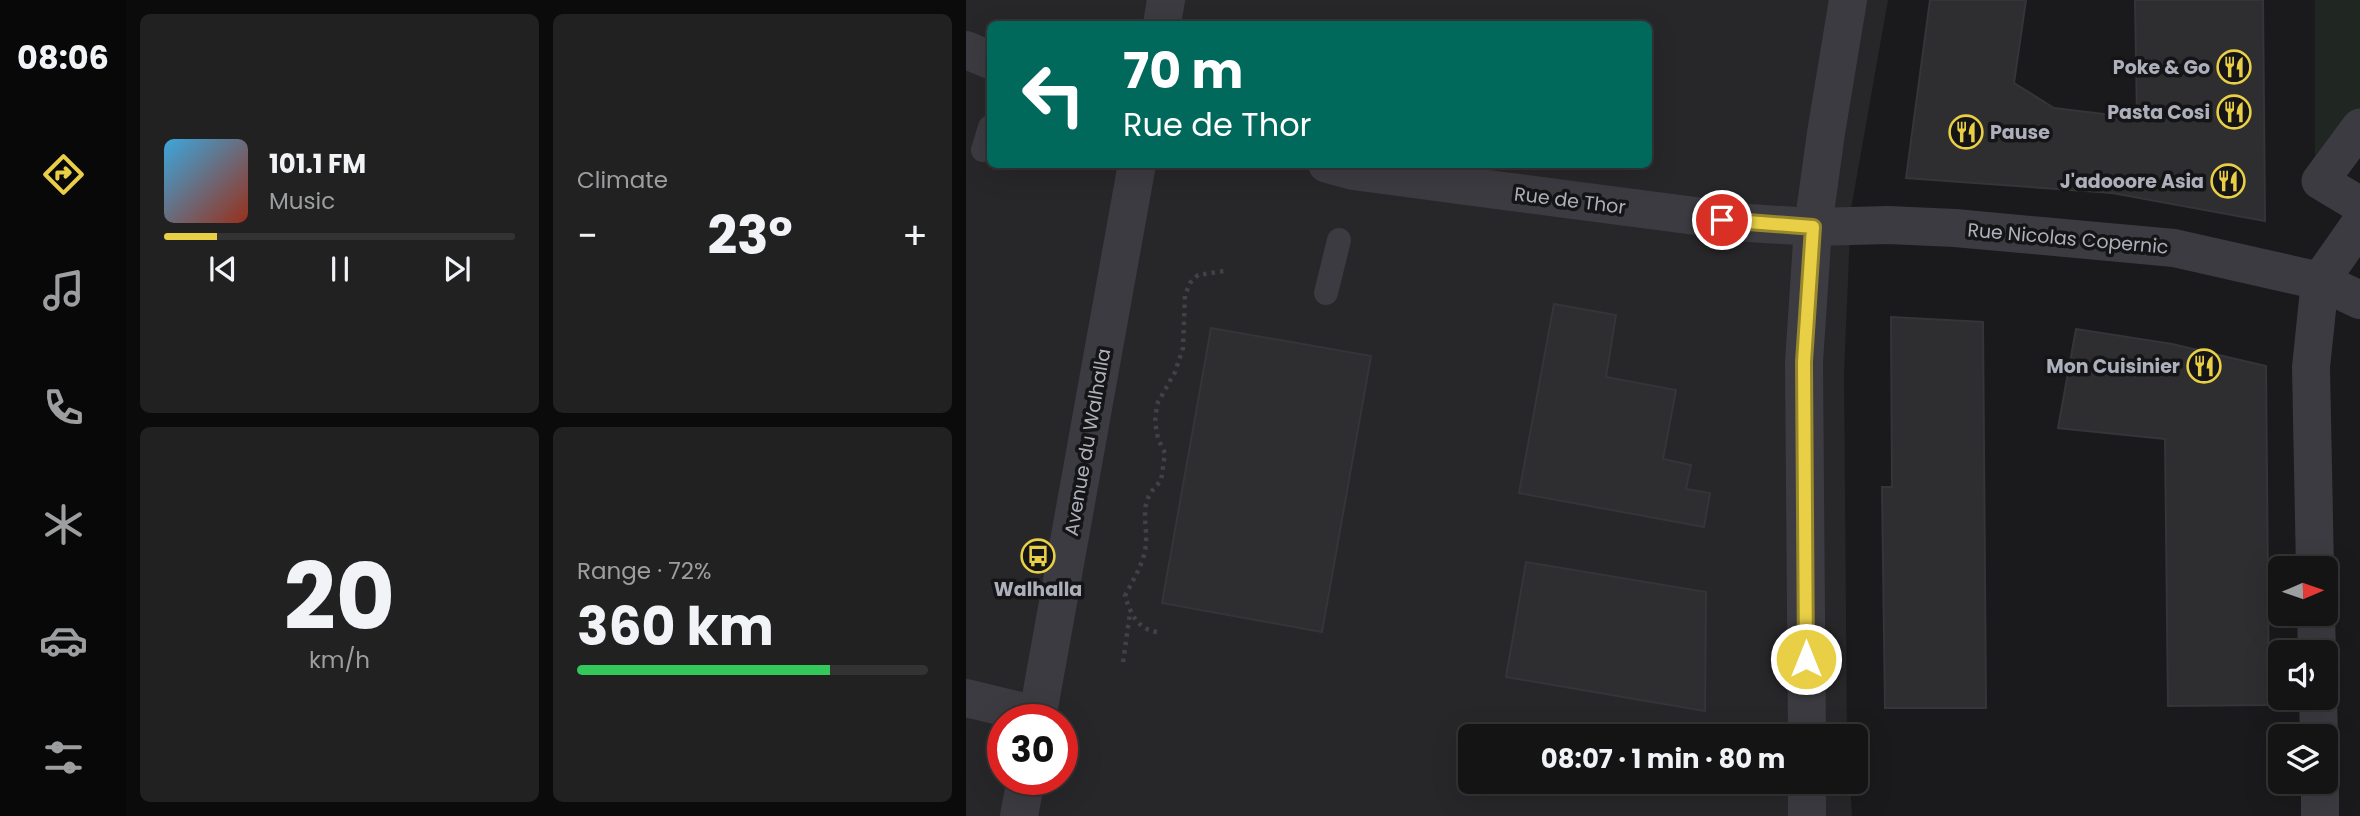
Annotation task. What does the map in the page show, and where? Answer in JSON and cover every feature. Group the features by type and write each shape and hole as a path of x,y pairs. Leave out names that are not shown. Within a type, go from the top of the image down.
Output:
{"street":[{"path":"1162,21 1166,0"},
{"path":"1807,724 1804,362 1813,227 1848,0"},
{"path":"966,50 987,59"},
{"path":"2360,127 2320,181 2360,205"},
{"name":"Avenue du Walhalla","path":"1039,704 1136,168"},
{"name":"Rue de Thor","path":"1342,168 1749,223 1813,227"},
{"path":"2315,556 2311,367 2320,281 2360,224"},
{"name":"Rue Nicolas Copernic","path":"1813,227 1888,225 1955,228 2174,248 2320,281 2360,300"},
{"path":"966,698 988,704"},
{"path":"1807,794 1807,816"},
{"path":"2320,794 2320,816"},
{"path":"1019,816 1023,795"}],"lane":[{"path":"1326,293 1339,240"}],"path":[{"path":"1157,632 1138,624 1130,612 1125,596 1145,553 1144,509 1150,491 1161,481 1165,453 1158,439 1155,422 1157,404 1175,372 1183,348 1185,295 1189,282 1198,275 1224,271"},
{"path":"1123,662 1130,612"}],"shaded area":[{"path":"966,0 1888,0 1851,209 1844,373 1847,724 1458,724 1458,794 1851,794 1852,816 966,816"},
{"path":"2315,0 2360,0 2360,113 2326,161 2315,156"}],"building":[{"path":"1930,0 2026,0 2014,83 2054,108 2137,118 2135,0 2263,0 2265,221 2112,193 1906,178"},
{"path":"1554,304 1616,315 1606,377 1676,390 1663,459 1691,465 1686,489 1710,493 1704,527 1519,493"},
{"path":"1891,317 1983,322 1986,708 1885,708 1882,487 1892,487"},
{"path":"1211,328 1371,356 1322,632 1162,603"},
{"path":"2076,329 2172,344 2266,366 2268,705 2168,706 2165,439 2058,428"},
{"path":"1526,562 1706,592 1705,711 1506,677"}],"place":[{"name":"Poke & Go","path":"2234,67"},
{"name":"Pasta Cosi","path":"2234,112"},
{"name":"Pause","path":"1966,132"},
{"name":"J'adooore Asia","path":"2228,181"},
{"name":"Mon Cuisinier","path":"2204,366"},
{"name":"Walhalla","path":"1038,556"}],"route":[{"path":"1722,220 1813,227 1804,362 1806,659"}]}
